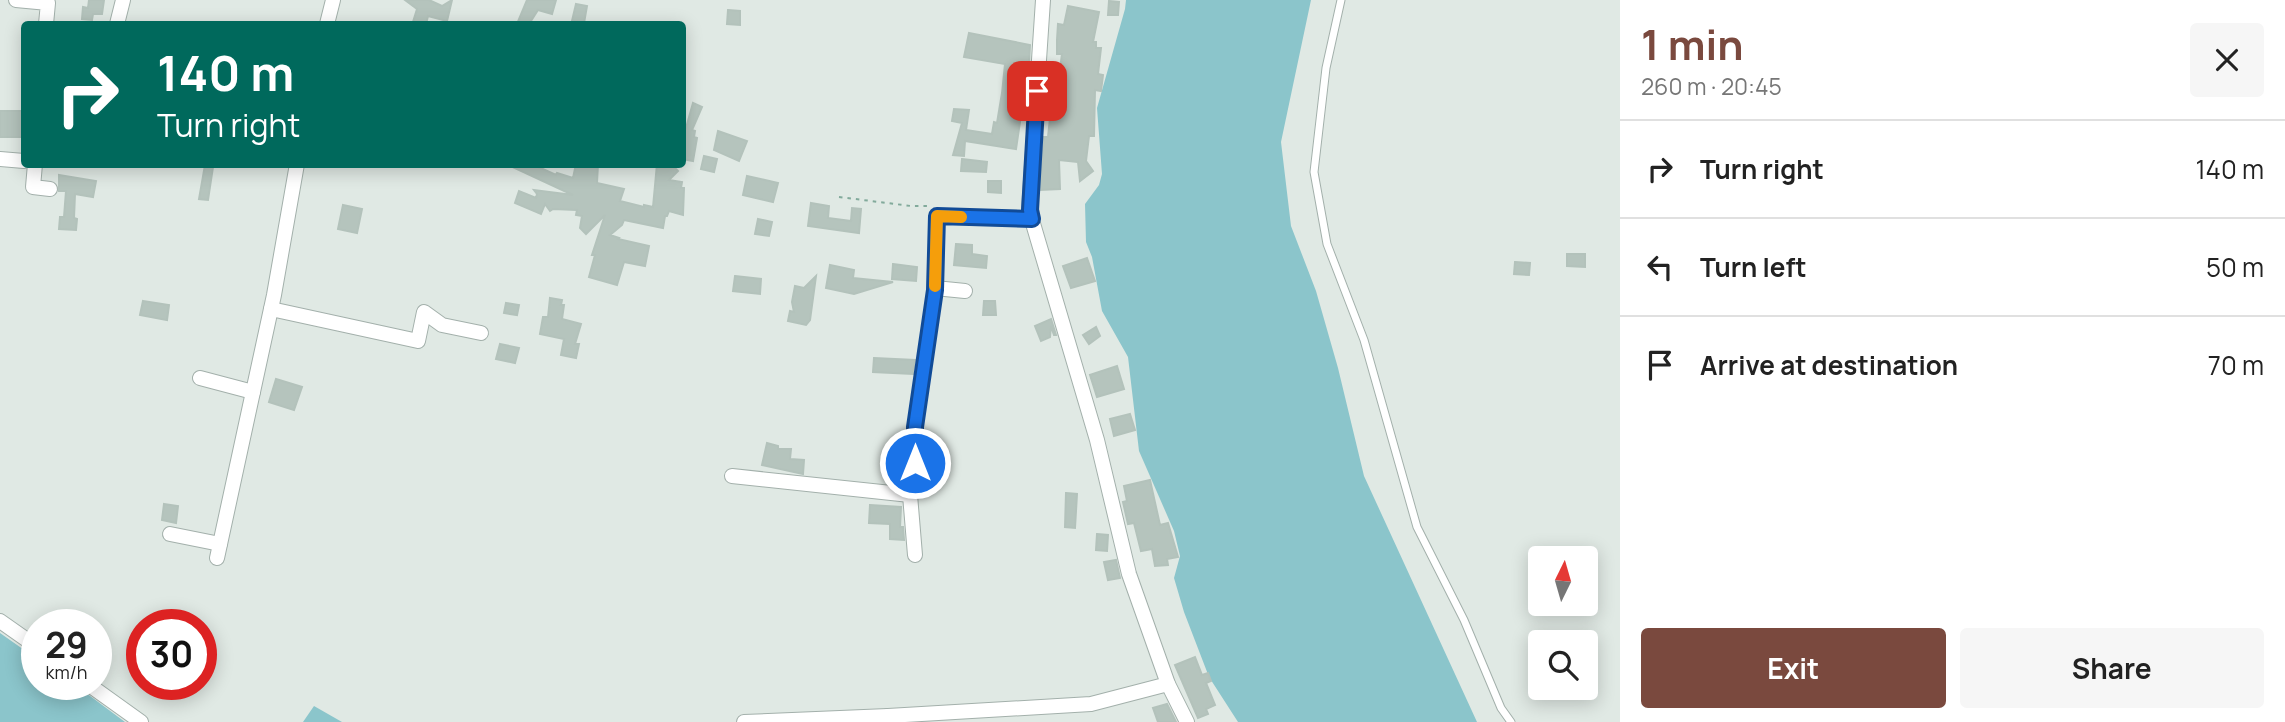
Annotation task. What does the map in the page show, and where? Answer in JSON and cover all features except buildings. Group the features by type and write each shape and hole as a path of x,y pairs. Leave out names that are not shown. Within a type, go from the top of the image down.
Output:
{"street":[{"path":"16,0 48,3 46,21"},
{"path":"118,21 123,0"},
{"path":"328,21 333,0"},
{"path":"1044,0 1030,210 1097,440 1129,574 1168,684 1187,722"},
{"path":"0,159 21,161"},
{"path":"35,168 33,187 50,189"},
{"path":"170,534 219,551 271,309 296,168"},
{"path":"915,555 910,495 915,463 915,427 935,288 937,216 1032,219"},
{"path":"935,288 965,291"},
{"path":"271,309 418,341 424,312 442,325 481,333"},
{"path":"200,379 253,392"},
{"path":"732,476 910,495"},
{"path":"0,621 21,636"},
{"path":"744,722 1012,716 1091,704 1168,684"},
{"path":"110,700 141,722"}],"lane":[{"path":"1340,0 1326,68 1314,172 1327,244 1364,340 1418,527 1464,620 1501,708 1511,722"}],"path":[{"path":"839,197 911,206 939,205 937,216"}],"water":[{"path":"1126,0 1311,0 1281,142 1291,226 1316,291 1364,476 1477,722 1238,722 1209,677 1174,578 1180,556 1174,531 1139,451 1128,357 1102,311 1092,257 1086,242 1085,204 1099,185 1102,174 1097,108"},
{"path":"0,633 21,648 21,700 95,700 125,722 0,722"},
{"path":"314,706 342,722 303,722"}],"slow traffic":[{"path":"935,286 937,216 961,217"}],"route":[{"path":"915,463 915,427 935,290 937,216 1032,219 1030,210 1037,91"}]}
